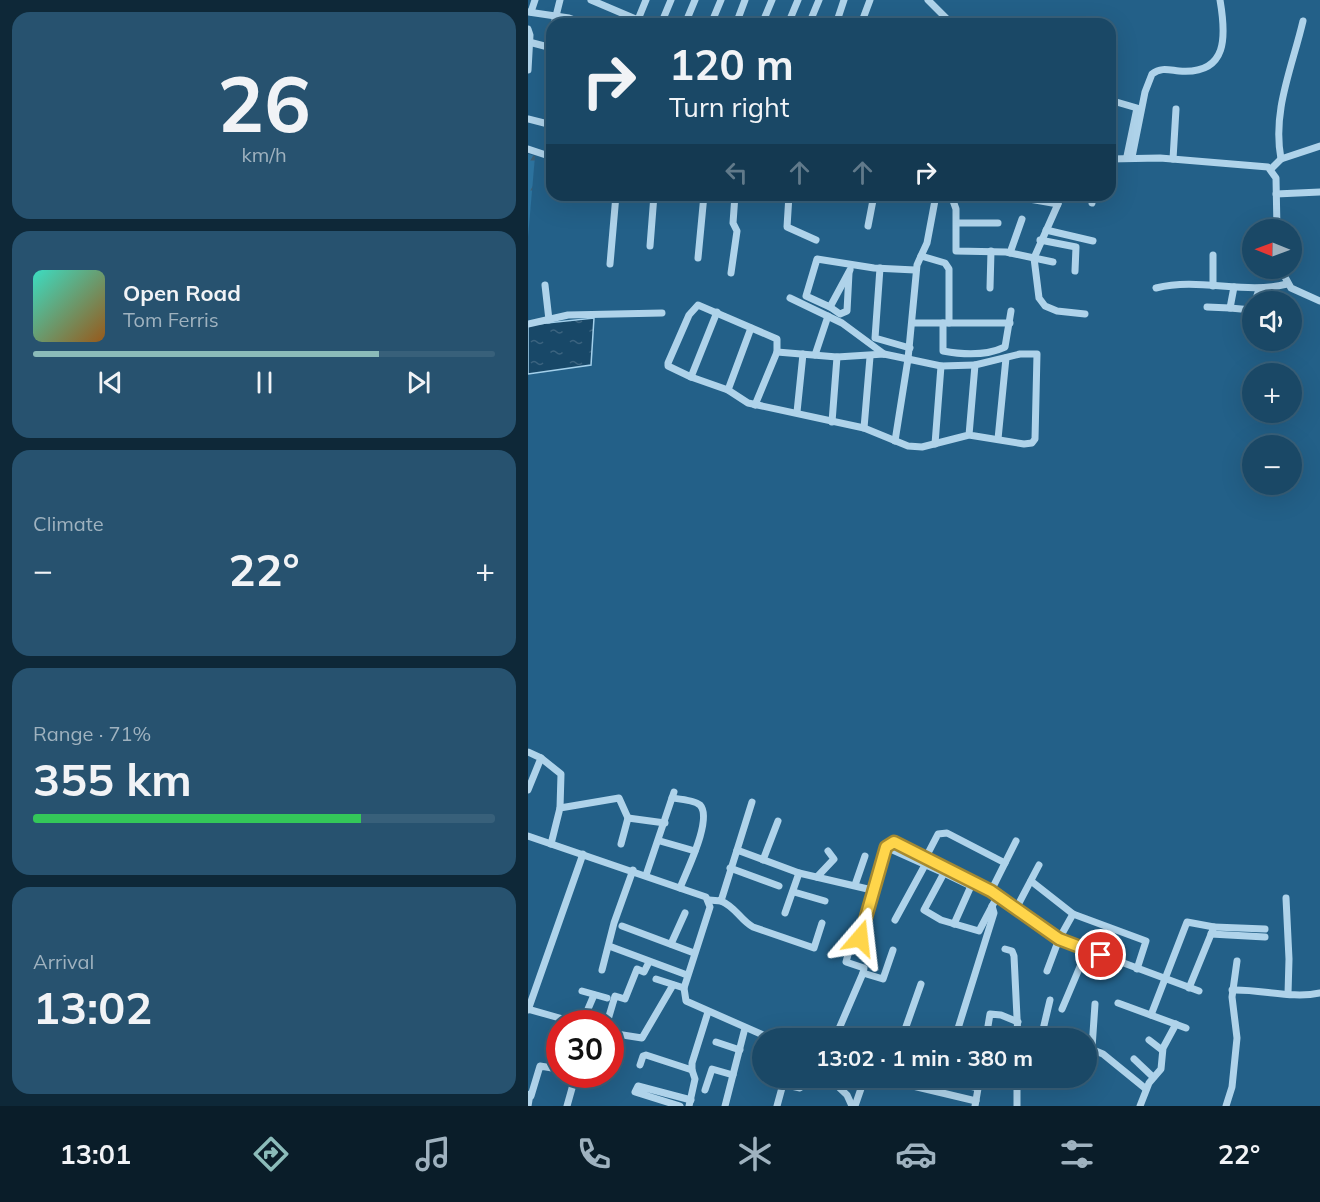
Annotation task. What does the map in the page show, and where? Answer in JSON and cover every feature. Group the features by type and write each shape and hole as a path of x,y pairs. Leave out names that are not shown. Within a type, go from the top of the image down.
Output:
{"street":[{"path":"535,0 529,12 548,18"},
{"path":"556,18 561,0"},
{"path":"591,0 629,18"},
{"path":"639,18 646,0"},
{"path":"663,18 670,0"},
{"path":"688,18 695,0"},
{"path":"714,18 721,0"},
{"path":"738,18 745,0"},
{"path":"764,18 772,0"},
{"path":"790,18 798,0"},
{"path":"812,18 819,0"},
{"path":"838,18 844,0"},
{"path":"863,18 870,0"},
{"path":"928,0 944,18"},
{"path":"1130,157 1145,92 1152,74 1162,69 1198,70 1206,68 1220,53 1225,32 1220,0"},
{"path":"1281,159 1277,133 1279,116 1303,21"},
{"path":"528,29 528,70"},
{"path":"529,42 546,46"},
{"path":"1116,102 1137,108 1130,157"},
{"path":"1173,159 1176,109"},
{"path":"528,119 546,124"},
{"path":"1271,169 1281,159 1320,146"},
{"path":"528,149 546,155"},
{"path":"1116,158 1130,157 1262,165 1271,169 1276,178 1277,219"},
{"path":"1276,194 1320,192"},
{"path":"610,264 615,201"},
{"path":"650,246 654,201"},
{"path":"698,258 703,201"},
{"path":"731,273 737,231 734,225 735,201"},
{"path":"789,201 787,227 816,240"},
{"path":"868,226 873,201"},
{"path":"895,441 910,348 915,270 927,243 935,201"},
{"path":"954,201 957,223 956,251 1010,253 1053,262"},
{"path":"1041,201 1058,204"},
{"path":"1059,201 1034,258 1041,302 1064,313 1084,314"},
{"path":"1010,253 1022,219"},
{"path":"957,223 998,223"},
{"path":"1046,230 1094,241"},
{"path":"1040,240 1076,247 1075,271"},
{"path":"990,288 991,251"},
{"path":"1213,255 1213,286"},
{"path":"921,256 945,263 949,269 943,351 962,354 989,352 1005,347 1011,311"},
{"path":"850,267 847,311 840,314 806,296 817,259 850,267 915,270"},
{"path":"830,307 850,267"},
{"path":"880,268 874,338 910,348"},
{"path":"1285,279 1296,292 1320,301"},
{"path":"1156,288 1213,286 1259,289 1287,284"},
{"path":"545,285 544,299 549,320"},
{"path":"1230,308 1234,287"},
{"path":"790,298 828,316 884,354"},
{"path":"755,405 777,352 777,339 700,305 695,306 668,366 728,390 755,405 797,412 864,428 915,447 969,435 1024,444 1032,443 1035,439 1038,357 1034,353 975,364 941,366 884,354 870,357 837,357 777,352"},
{"path":"1207,307 1242,309"},
{"path":"691,377 717,312"},
{"path":"528,324 568,315 662,313"},
{"path":"815,355 828,316"},
{"path":"912,323 1010,323"},
{"path":"728,390 751,328"},
{"path":"797,412 803,354"},
{"path":"832,422 837,357"},
{"path":"864,428 870,357"},
{"path":"998,439 1006,358"},
{"path":"969,435 975,364"},
{"path":"935,444 941,366"},
{"path":"528,752 541,758 561,774 560,808 551,844"},
{"path":"528,790 541,758"},
{"path":"646,875 660,841 673,795 696,803 704,811 704,824 680,888"},
{"path":"560,808 619,798 628,818 621,844"},
{"path":"721,902 752,802"},
{"path":"628,818 664,823"},
{"path":"763,860 778,821"},
{"path":"895,920 941,833 1005,864"},
{"path":"528,836 633,870 709,900 721,902 737,910 747,924 753,927 814,948 822,923"},
{"path":"660,841 695,851"},
{"path":"944,873 924,910 954,924 979,931 992,906 994,893 1016,841"},
{"path":"839,1028 864,968 846,962 850,947 860,938 867,921 872,890 886,847 925,861 994,893 1017,907 1059,939 1199,991"},
{"path":"737,850 798,873 872,890"},
{"path":"817,877 834,859 828,851"},
{"path":"546,1015 528,1010 530,1000 583,854"},
{"path":"855,885 865,856"},
{"path":"925,861 971,886 954,924"},
{"path":"1017,907 1040,865"},
{"path":"730,868 779,886"},
{"path":"602,970 614,923 633,870"},
{"path":"785,913 794,892 798,873"},
{"path":"1031,881 1073,914 1146,941 1137,969"},
{"path":"794,892 825,901"},
{"path":"1286,898 1288,994"},
{"path":"709,900 710,907 687,975 684,996 690,1005 752,1030"},
{"path":"958,1028 994,913 992,906"},
{"path":"671,944 685,913"},
{"path":"1047,970 1059,939 1073,914"},
{"path":"1152,1016 1163,979 1185,923 1190,922 1212,931 1265,933"},
{"path":"622,926 694,953"},
{"path":"1189,988 1212,931"},
{"path":"609,946 687,975"},
{"path":"1005,949 1012,951 1014,956 1018,1028"},
{"path":"863,973 883,979 893,950"},
{"path":"1062,1009 1087,950"},
{"path":"1226,1106 1233,1080 1237,1038 1232,990 1237,961"},
{"path":"611,1010 615,996 625,999 637,969 644,972 649,962"},
{"path":"656,979 684,988"},
{"path":"906,1028 921,984"},
{"path":"624,1036 642,1038 673,985"},
{"path":"1232,990 1269,990 1288,994 1320,993"},
{"path":"582,991 607,998"},
{"path":"588,1010 594,995"},
{"path":"1043,1028 1050,1000"},
{"path":"1118,1003 1186,1028"},
{"path":"1092,1028 1095,1004"},
{"path":"680,1106 635,1092 638,1086 690,1103 695,1079 692,1063 708,1012"},
{"path":"988,1028 990,1014 1001,1015 1018,1022"},
{"path":"1140,1106 1146,1089 1161,1069 1162,1050 1176,1024"},
{"path":"725,1106 746,1028"},
{"path":"1149,1040 1162,1050"},
{"path":"716,1042 740,1050"},
{"path":"1097,1053 1146,1089"},
{"path":"640,1065 643,1056 646,1055 692,1070"},
{"path":"1134,1059 1153,1077"},
{"path":"529,1100 540,1066 546,1067"},
{"path":"705,1090 712,1068 733,1075"},
{"path":"570,1105 573,1088"},
{"path":"777,1106 782,1088"},
{"path":"840,1088 848,1095 854,1106"},
{"path":"854,1106 861,1088"},
{"path":"917,1088 975,1103 978,1088"},
{"path":"1017,1088 1017,1106"}],"green space":[{"path":"528,154 535,156 528,237"}],"water":[{"path":"594,318 591,365 528,374 528,325"}],"route":[{"path":"860,938 867,921 872,890 886,847 890,842 894,842 974,881 1017,907 1059,939 1101,955"}]}
